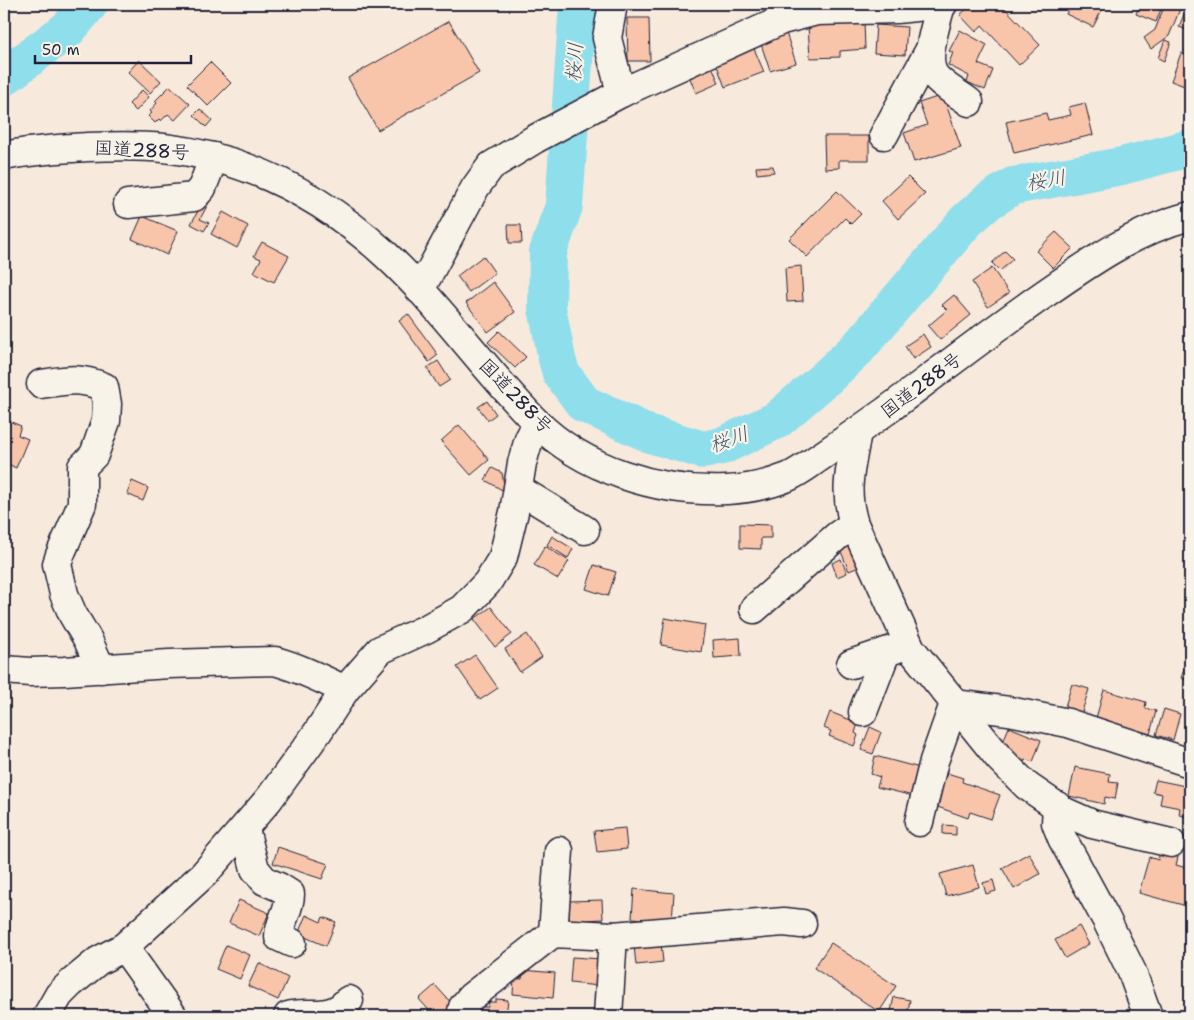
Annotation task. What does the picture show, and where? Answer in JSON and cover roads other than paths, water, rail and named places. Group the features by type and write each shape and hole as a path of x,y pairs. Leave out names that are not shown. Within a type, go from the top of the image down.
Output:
{"main road":[{"path":"613,4 607,38 618,94"},
{"path":"420,290 475,188 491,166 535,139 618,94 782,20 817,11 942,4 930,49 884,135"},
{"path":"930,49 930,67 936,77 970,102"},
{"name":"国道288号","path":"4,156 37,149 124,146 161,147 214,157 264,173 298,190 332,211 386,255 420,290 537,423 568,447 607,469 638,480 699,490 749,488 770,484 792,475 857,432 1010,318 1081,268 1127,241 1156,227 1190,216"},
{"path":"128,204 194,197 202,188 214,157"},
{"path":"41,384 70,379 88,381 104,387 107,404 106,421 94,455 82,467 82,504 57,564 64,594 72,615 88,640 101,669"},
{"path":"47,1016 59,995 70,984 98,961 124,947 204,874 245,829 317,733 344,690 380,650 462,609 487,583 503,557 527,447 537,423"},
{"path":"857,432 847,486 849,506 897,648 954,704 999,758 1027,786 1066,812 1092,824 1171,843"},
{"path":"518,489 585,530"},
{"path":"754,609 837,536 854,524"},
{"path":"851,664 897,648"},
{"path":"863,712 897,648"},
{"path":"4,670 30,672 169,664 275,661 315,675 344,690"},
{"path":"954,704 1009,711 1068,723 1190,763"},
{"path":"920,822 934,761 954,704"},
{"path":"1057,806 1056,823 1062,838 1128,963 1148,1016"},
{"path":"245,829 255,869 265,881 290,894 290,902 279,931 279,937 292,943"},
{"path":"553,933 559,850"},
{"path":"461,1016 464,1007 471,997 553,933 612,936 784,922 802,924"},
{"path":"608,1016 612,936"},
{"path":"124,947 173,1016"},
{"path":"288,1016 298,1013 321,1014 336,1010 349,1000"}],"waterway":[{"name":"桜川","path":"4,77 68,29 89,4"},
{"name":"桜川","path":"578,4 564,206 548,252 547,308 557,359 561,373 584,404 650,434 703,450 722,446 777,420 858,348 966,221 989,201 1013,186 1122,166 1190,148"}]}
